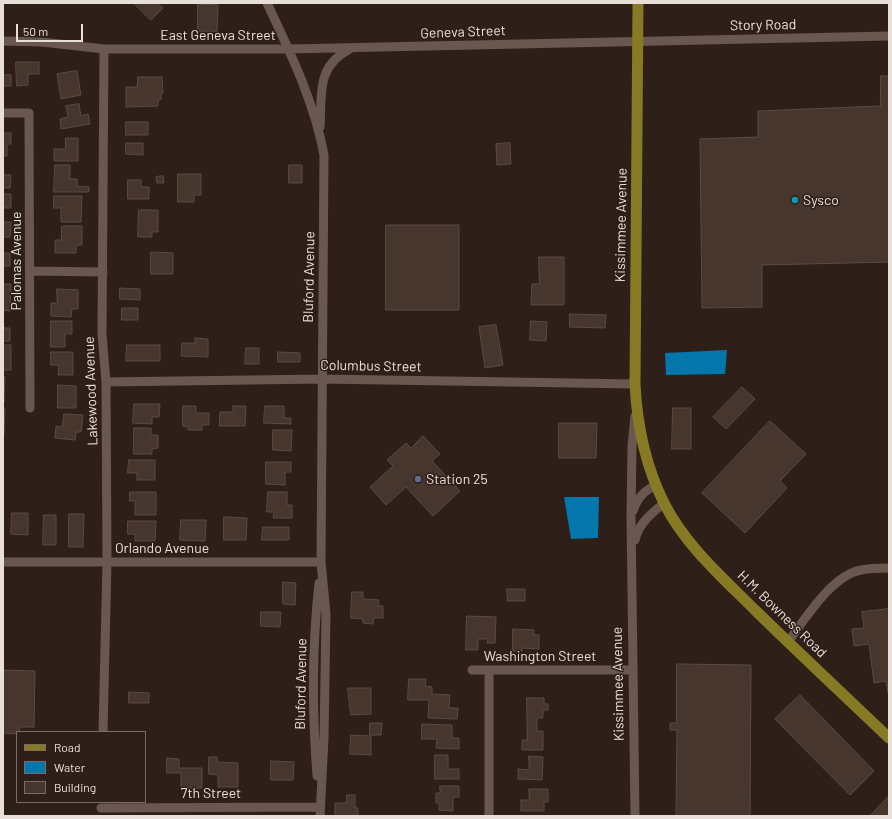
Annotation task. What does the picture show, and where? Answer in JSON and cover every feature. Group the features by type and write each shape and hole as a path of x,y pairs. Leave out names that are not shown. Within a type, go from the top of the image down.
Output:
{"main road":[{"name":"Kissimmee Avenue","path":"638,3 634,384 636,410 645,449 656,485 664,503"},
{"name":"H.M. Bowness Road","path":"664,503 685,536 717,572 889,738"}],"street":[{"name":"Bluford Avenue","path":"267,3 289,49 311,102 320,132 324,155 321,562 326,614 324,738 320,811"},
{"name":"Story Road","path":"638,41 889,36"},
{"name":"East Geneva Street","path":"3,41 42,42 104,49 289,49"},
{"name":"Geneva Street","path":"289,49 351,49 638,41"},
{"name":"Lakewood Avenue","path":"103,731 107,562 106,382 102,334 104,272 104,49"},
{"path":"320,132 323,83 327,68 337,57 351,49"},
{"name":"Palomas Avenue","path":"3,113 29,113 30,408"},
{"path":"30,271 104,272"},
{"name":"Columbus Street","path":"106,382 322,379 634,384"},
{"name":"Kissimmee Avenue","path":"635,816 633,552 631,517 632,446 636,410"},
{"path":"631,517 637,500 645,490 656,485"},
{"name":"Kissimmee Avenue","path":"633,552 638,530 648,516 664,503"},
{"name":"Orlando Avenue","path":"3,562 321,562"},
{"path":"788,642 816,603 834,584 860,570 889,568"},
{"name":"Washington Street","path":"472,670 633,670"},
{"path":"489,670 489,816"},
{"name":"7th Street","path":"101,809 320,811"}],"water":[{"path":"727,350 725,374 666,375 665,353"},
{"path":"564,497 599,497 598,538 571,539"}],"building":[{"path":"134,3 157,3 163,8 151,20"},
{"path":"198,4 218,5 217,32 198,31"},
{"path":"16,62 39,62 39,74 28,74 28,85 17,86"},
{"path":"77,71 81,95 61,99 57,74"},
{"path":"3,75 11,75 11,86 3,86"},
{"name":"Sysco","path":"881,76 889,76 889,262 762,265 762,307 702,308 700,139 758,137 758,111 880,106"},
{"path":"138,77 162,77 163,93 161,93 161,99 158,100 158,106 126,107 126,87 137,87"},
{"path":"79,104 81,116 88,114 90,124 61,129 60,119 68,117 66,106"},
{"path":"126,122 148,122 148,135 126,135"},
{"path":"3,133 11,133 11,144 7,144 7,156 3,156"},
{"path":"66,138 78,138 78,161 54,161 54,149 65,149"},
{"path":"126,143 143,143 143,155 126,154"},
{"path":"510,143 511,164 497,165 496,144"},
{"path":"3,161 4,175 11,175 10,188 3,188"},
{"path":"55,165 70,165 70,179 77,179 77,186 89,187 89,192 54,192"},
{"path":"289,165 302,165 302,183 289,183"},
{"path":"178,174 201,174 201,195 194,195 194,202 178,202"},
{"path":"163,176 164,183 157,183 156,177"},
{"path":"128,180 141,180 141,187 149,187 149,199 128,199"},
{"path":"3,194 11,194 11,208 3,208"},
{"path":"54,196 82,196 81,222 61,222 61,208 54,208"},
{"path":"139,210 158,210 158,232 152,232 152,237 138,237"},
{"path":"3,222 11,222 10,237 3,237"},
{"path":"386,225 459,225 459,310 386,310"},
{"path":"62,226 82,226 82,245 76,245 76,253 55,253 55,240 61,240"},
{"path":"151,252 173,253 173,274 151,274"},
{"path":"3,253 10,253 10,266 3,266"},
{"path":"539,257 564,257 564,305 531,305 532,284 539,284"},
{"path":"3,284 11,284 10,311 3,310"},
{"path":"120,288 140,289 140,300 120,299"},
{"path":"57,289 78,290 78,309 72,309 71,317 51,316 51,303 57,303"},
{"path":"122,308 138,308 138,320 122,320"},
{"path":"570,314 606,315 605,328 570,327"},
{"path":"3,315 4,328 10,328 10,341 3,341"},
{"path":"51,321 72,321 72,334 65,334 65,347 51,347"},
{"path":"531,321 547,322 546,341 530,340"},
{"path":"496,325 503,365 485,368 479,327"},
{"path":"195,338 208,339 208,357 181,356 182,343 195,343"},
{"path":"3,345 11,345 11,370 3,370"},
{"path":"127,345 160,345 160,361 126,361"},
{"path":"246,348 259,348 259,364 245,364"},
{"path":"51,352 73,352 73,375 58,375 59,365 51,365"},
{"path":"278,352 300,353 300,362 278,362"},
{"path":"3,377 5,377 4,403 3,403"},
{"path":"58,385 76,386 76,408 58,408"},
{"path":"742,387 755,399 726,429 713,417"},
{"path":"134,404 160,404 159,417 152,417 152,424 133,423"},
{"path":"183,406 196,406 196,413 209,413 209,425 202,425 202,430 188,430 188,427 183,426"},
{"path":"233,406 246,406 245,426 219,426 220,412 233,412"},
{"path":"265,406 284,406 284,418 291,418 291,424 264,423"},
{"path":"3,408 5,408 4,435 3,435"},
{"path":"673,408 691,408 691,449 672,449"},
{"path":"64,414 83,415 81,432 76,432 75,440 55,438 56,426 62,427"},
{"path":"770,421 806,454 780,481 787,488 745,533 702,493"},
{"path":"559,423 597,423 596,458 559,458"},
{"path":"134,428 151,428 151,435 158,435 158,448 152,449 152,454 134,454"},
{"path":"273,430 292,430 291,451 273,450"},
{"path":"423,436 440,454 432,461 460,491 433,516 406,487 386,505 370,487 393,466 387,460 406,443 411,448"},
{"path":"129,460 155,460 155,480 137,480 137,473 128,473"},
{"path":"266,462 291,462 291,472 285,472 285,485 266,484"},
{"path":"130,492 156,492 156,515 135,515 135,501 130,501"},
{"path":"268,492 287,492 287,505 292,505 292,518 273,518 274,512 267,512"},
{"path":"12,513 28,513 28,535 11,534"},
{"path":"69,514 84,514 83,547 69,547"},
{"path":"44,515 56,515 56,545 43,545"},
{"path":"224,517 247,518 246,540 224,540"},
{"path":"181,520 206,520 205,541 180,540"},
{"path":"128,521 156,521 155,541 135,541 135,534 128,534"},
{"path":"263,527 289,527 289,540 262,540"},
{"path":"283,582 296,583 295,605 283,604"},
{"path":"507,589 525,589 525,601 508,601"},
{"path":"352,592 363,592 363,599 379,600 378,606 383,606 383,618 374,618 373,624 363,623 363,619 351,618"},
{"path":"889,609 888,693 886,681 874,683 869,644 854,646 852,629 864,628 862,612"},
{"path":"261,612 281,612 280,627 261,626"},
{"path":"467,616 496,617 495,643 487,643 488,639 478,639 478,650 466,650"},
{"path":"513,629 534,630 534,635 539,635 539,649 522,648 522,651 513,651"},
{"path":"677,664 751,665 750,816 676,816 677,730 670,730 670,723 676,723"},
{"path":"3,670 35,671 34,727 20,727 19,731 16,731 16,734 3,733"},
{"path":"409,679 426,679 425,686 432,687 432,694 450,695 449,708 458,708 457,719 428,718 429,700 408,700"},
{"path":"348,688 371,688 371,714 351,715"},
{"path":"129,692 149,693 149,703 129,703"},
{"path":"800,695 874,771 850,795 775,719"},
{"path":"527,698 544,698 544,704 548,704 548,710 543,710 543,718 537,718 537,731 543,731 543,750 522,750 522,740 527,740"},
{"path":"370,723 382,723 381,735 370,735"},
{"path":"422,724 452,725 452,738 459,738 459,749 436,748 437,739 422,739"},
{"path":"351,735 371,736 371,755 350,754"},
{"path":"435,755 448,755 448,769 459,769 459,779 435,779"},
{"path":"529,756 543,757 542,780 518,779 518,769 529,770"},
{"path":"209,757 217,757 217,762 238,763 238,787 218,787 218,775 209,774"},
{"path":"167,758 179,759 179,768 202,768 202,788 181,788 181,773 167,773"},
{"path":"271,761 294,762 293,780 271,780"},
{"path":"440,786 459,786 459,797 453,797 453,811 439,810 439,803 436,803 436,793 440,793"},
{"path":"529,789 548,789 548,802 544,802 544,811 521,811 521,800 529,800"},
{"path":"347,795 355,795 355,808 358,808 358,815 335,816 335,803 346,803"},
{"path":"889,796 889,816 870,816"}],"place":[{"name":"Sysco","path":"795,200"},
{"name":"Station 25","path":"418,479"}]}
